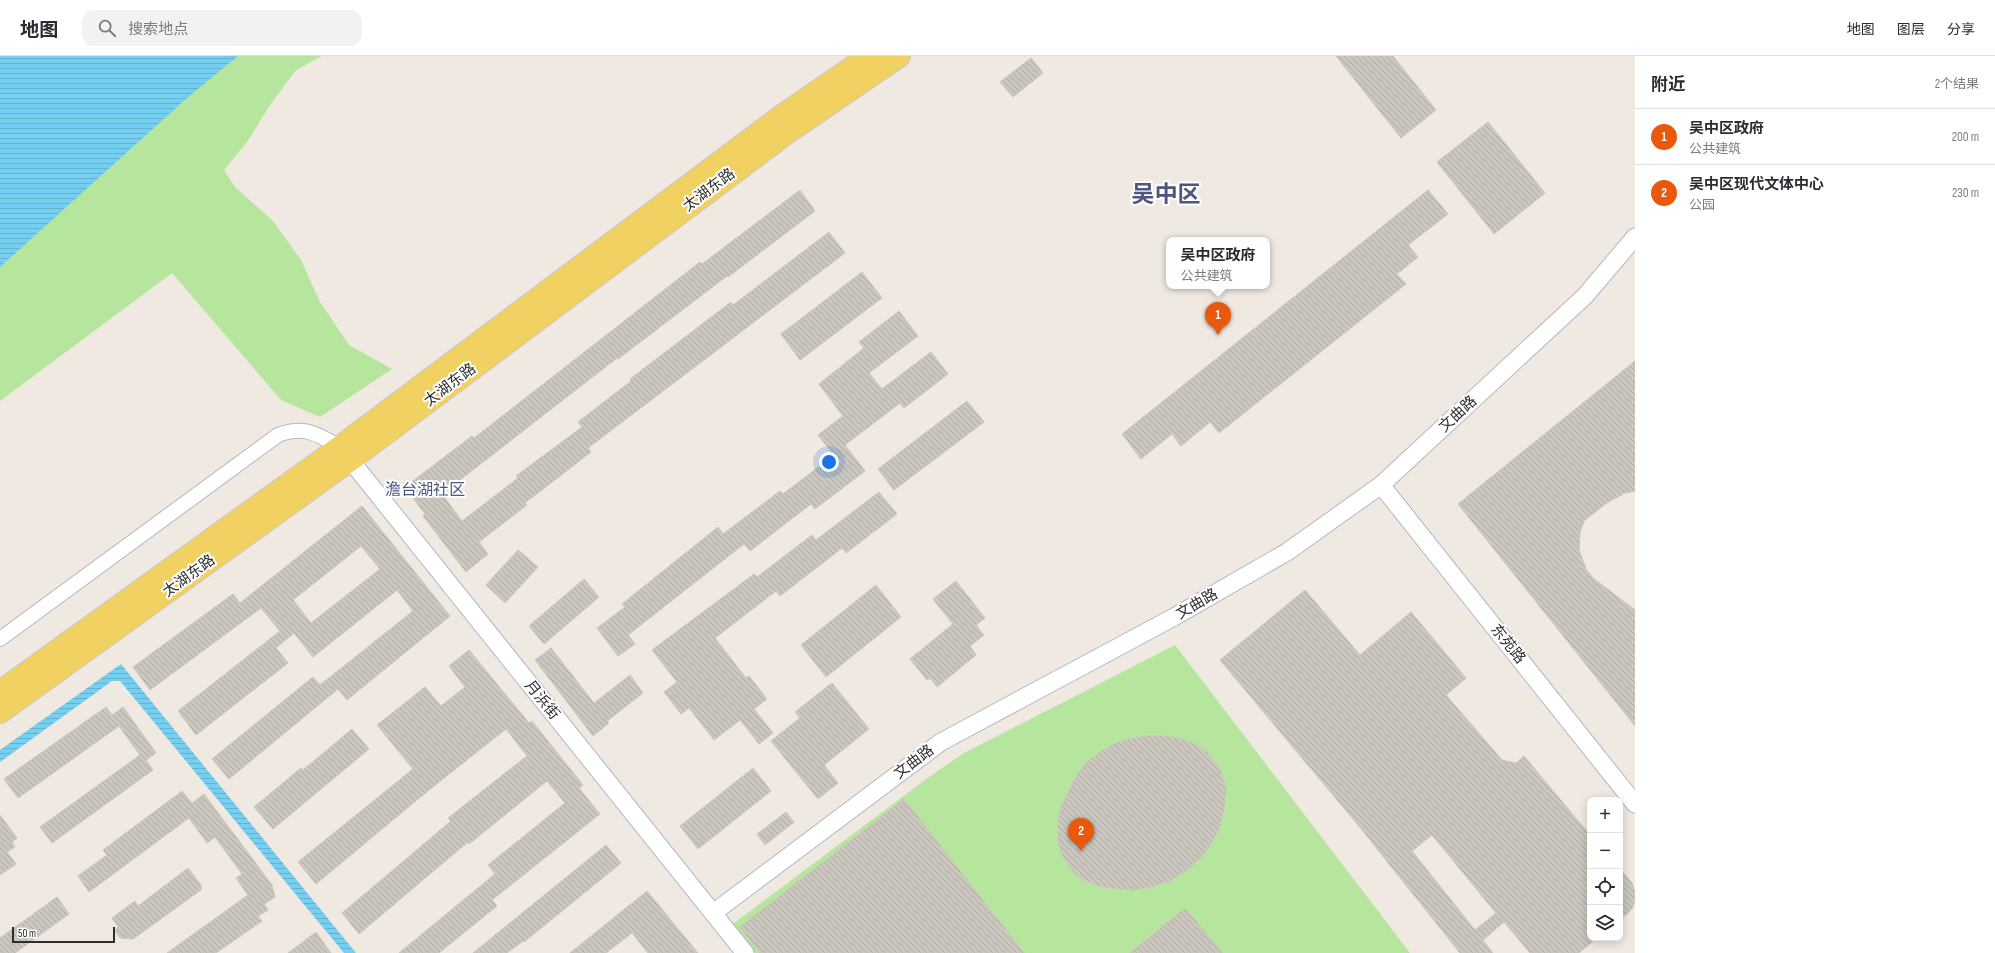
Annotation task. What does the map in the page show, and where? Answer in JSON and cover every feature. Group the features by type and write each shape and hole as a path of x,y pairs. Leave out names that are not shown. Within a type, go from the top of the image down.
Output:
{"main road":[{"name":"太湖东路","path":"0,692 345,454 772,123 869,56"},
{"name":"太湖东路","path":"0,712 345,454 788,132 899,56"}],"street":[{"name":"文曲路","path":"713,912 941,742 1174,617 1287,552 1381,485 1585,296 1635,237"},
{"path":"0,639 273,438 285,432 306,430 345,454"},
{"name":"月浜街","path":"345,454 745,953"},
{"name":"东苑路","path":"1381,485 1635,804"}],"green space":[{"path":"188,56 322,56 296,70 270,105 247,142 224,170 235,187 272,220 301,260 320,302 349,345 392,369 320,417 281,400 172,273 0,401 0,210"},
{"path":"1175,645 1410,953 755,953 733,924 929,777 964,753"}],"water":[{"path":"0,56 238,56 187,98 0,267"},
{"path":"121,664 356,953 344,953 120,681 112,681 0,762 0,750"}],"building":[{"path":"1336,56 1393,56 1436,110 1401,138"},
{"path":"1031,58 1043,73 1013,97 1000,82"},
{"path":"1488,122 1545,193 1494,234 1437,162"},
{"path":"800,190 815,211 618,359 617,358 442,494 462,521 518,478 516,476 582,427 578,422 631,381 630,379 731,302 733,305 829,232 845,253 588,448 591,452 525,503 527,505 479,542 488,554 466,572 423,516 425,514 405,487 472,436 474,438 700,262 702,264"},
{"path":"1428,190 1448,214 1408,245 1418,257 1397,274 1406,284 1219,433 1210,422 1181,446 1172,434 1141,459 1122,434"},
{"path":"862,272 882,298 800,360 781,334"},
{"path":"899,311 918,336 869,373 882,389 931,352 948,374 904,408 900,403 845,445 865,471 815,509 811,504 750,551 744,544 628,635 635,644 618,656 597,628 625,607 622,604 718,527 723,534 780,491 783,494 834,455 818,435 843,416 819,384 864,348 859,342"},
{"path":"1635,361 1635,491 1625,493 1608,502 1584,521 1580,532 1579,550 1586,569 1593,578 1635,610 1635,726 1458,504"},
{"path":"967,401 984,422 894,490 878,469"},
{"path":"879,492 897,514 846,553 842,548 780,596 776,591 715,638 746,678 749,676 767,699 754,709 773,733 759,744 740,720 714,740 689,708 681,714 664,692 677,682 652,650 754,574 757,577 812,535 816,540"},
{"path":"362,506 450,616 347,700 338,689 229,779 212,759 313,677 320,685 413,611 397,590 313,657 294,633 276,648 288,663 196,735 178,711 280,631 261,608 150,690 133,667 233,594 240,603","holes":["361,546 380,569 311,623 293,600"]},
{"path":"518,550 538,567 505,603 486,585"},
{"path":"584,579 599,597 544,644 529,626"},
{"path":"956,581 985,618 976,625 984,635 970,646 976,655 937,687 930,678 927,680 910,659 953,624 933,599"},
{"path":"876,585 901,617 826,677 801,645"},
{"path":"1305,590 1360,655 1411,612 1466,678 1446,695 1502,760 1516,763 1524,756 1587,831 1587,941 1593,941 1579,953 1530,953 1504,922 1483,940 1493,953 1460,953 1358,825 1220,660","holes":["1432,835 1496,913 1475,930 1412,851"]},
{"path":"551,648 594,703 630,675 643,693 607,721 609,723 593,736 535,660"},
{"path":"469,650 529,723 532,721 583,785 579,788 600,814 492,900 497,906 439,953 399,953 495,874 488,865 565,803 547,781 469,844 468,842 359,934 342,913 451,821 448,818 527,756 506,729 429,790 316,884 298,862 413,769 377,725 425,687 441,706 465,687 449,666"},
{"path":"832,683 869,729 824,765 838,783 818,799 771,741 800,718 795,712"},
{"path":"106,707 112,715 123,707 156,753 146,760 153,770 52,843 40,827 140,755 119,726 18,798 4,779"},
{"path":"352,729 369,749 273,829 254,807 301,768 303,770"},
{"path":"1147,736 1164,736 1180,739 1196,744 1208,753 1221,772 1226,789 1220,826 1212,842 1201,857 1187,870 1171,880 1136,890 1099,886 1082,879 1074,873 1062,855 1058,840 1058,823 1061,807 1076,776 1086,763 1114,744"},
{"path":"753,768 771,791 698,849 680,826"},
{"path":"182,791 192,803 204,794 272,885 275,897 264,904 268,910 258,916 262,921 216,953 167,953 248,895 236,878 242,874 215,837 207,843 189,818 89,892 78,876 107,855 103,850"},
{"path":"904,799 1024,953 760,953 740,927"},
{"path":"786,812 794,822 765,845 757,834"},
{"path":"0,815 17,838 12,842 15,847 7,852 16,864 0,875"},
{"path":"606,845 621,863 524,942 523,941 507,953 473,953"},
{"path":"188,868 201,885 201,890 133,939 120,938 115,931 118,926 112,918 135,901 138,906"},
{"path":"1623,872 1632,883 1635,892 1635,901 1632,909 1623,917"},
{"path":"647,891 698,953 648,953 632,933 606,953 570,953"},
{"path":"57,897 69,914 15,953 0,953 0,938"},
{"path":"1185,908 1223,953 1130,953"},
{"path":"316,932 331,953 288,953"}],"place":[{"name":"吴中区政府","path":"1218,335"},
{"name":"吴中区现代文体中心","path":"1081,851"}],"district":[{"name":"吴中区","path":"1166,195"},
{"name":"澹台湖社区","path":"425,490"}]}
